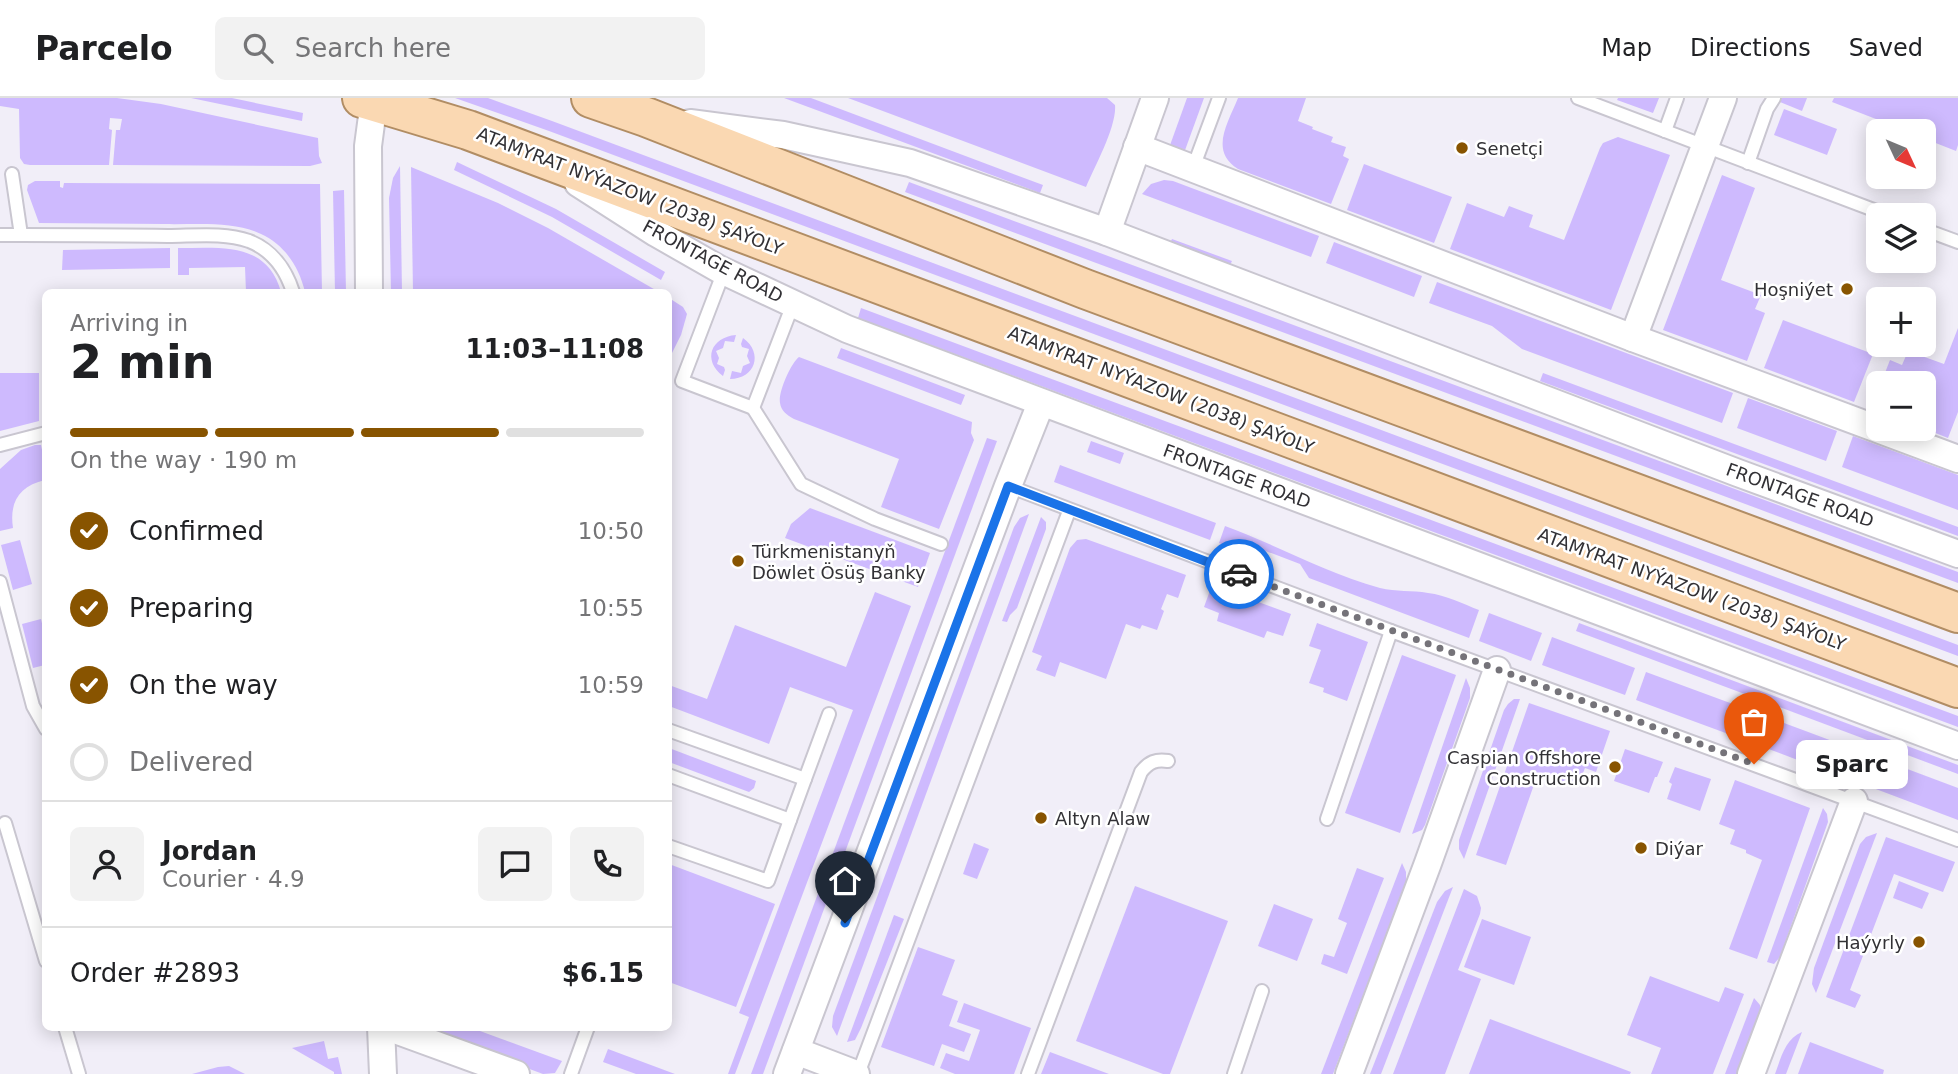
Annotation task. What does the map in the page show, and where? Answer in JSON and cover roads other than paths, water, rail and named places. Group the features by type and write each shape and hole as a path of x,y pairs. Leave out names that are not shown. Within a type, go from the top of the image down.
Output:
{"main road":[{"path":"592,98 1098,294 1958,613"},
{"name":"ATAMYRAT NYÝAZOW (2038) ŞAÝOLY","path":"368,100 468,130 1958,688"}],"street":[{"path":"1107,232 1155,98"},
{"path":"1633,338 1723,98"},
{"path":"368,100 369,289"},
{"name":"FRONTAGE ROAD","path":"646,117 783,135 911,163 1107,232 1958,554"},
{"path":"1137,147 1633,338 1958,459"},
{"name":"FRONTAGE ROAD","path":"539,157 608,204 724,271 847,329 1958,746"},
{"path":"857,1074 792,1063 1041,403"},
{"path":"1349,1074 1497,670"},
{"path":"1751,1074 1854,801"},
{"path":"381,1031 383,1074"},
{"path":"398,1031 516,1074"}],"lane":[{"path":"1193,168 1219,98"},
{"path":"1578,98 1866,207"},
{"path":"1665,131 1677,98"},
{"path":"1748,163 1767,109 1774,98"},
{"path":"12,174 21,235"},
{"path":"1936,234 1958,242"},
{"path":"0,235 203,236 240,239 257,245 275,259 283,269 292,289"},
{"path":"682,381 724,271"},
{"path":"753,408 793,304"},
{"path":"672,382 682,381 753,408 801,484 875,519 941,544"},
{"path":"0,445 42,434"},
{"path":"1008,486 1391,631 1958,840"},
{"path":"857,1074 1069,511"},
{"path":"0,582 33,706 42,722"},
{"path":"1327,819 1391,631"},
{"path":"672,847 768,881 829,714"},
{"path":"672,731 805,779"},
{"path":"1028,1074 1141,772 1148,764 1159,759 1168,761"},
{"path":"672,776 790,820"},
{"path":"5,823 42,948"},
{"path":"1234,1074 1262,991"},
{"path":"66,1031 79,1074"},
{"path":"570,1074 586,1031"}],"place":[{"name":"Senetçi","path":"1462,148"},
{"name":"Hoşniýet","path":"1847,289"},
{"name":"Türkmenistanyň Döwlet Ösüş Banky","path":"738,561"},
{"name":"Sparc","path":"1754,764"},
{"name":"Caspian Offshore Construction","path":"1615,767"},
{"name":"Altyn Alaw","path":"1041,818"},
{"name":"Diýar","path":"1641,848"},
{"name":"Haýyrly","path":"1919,942"}]}
